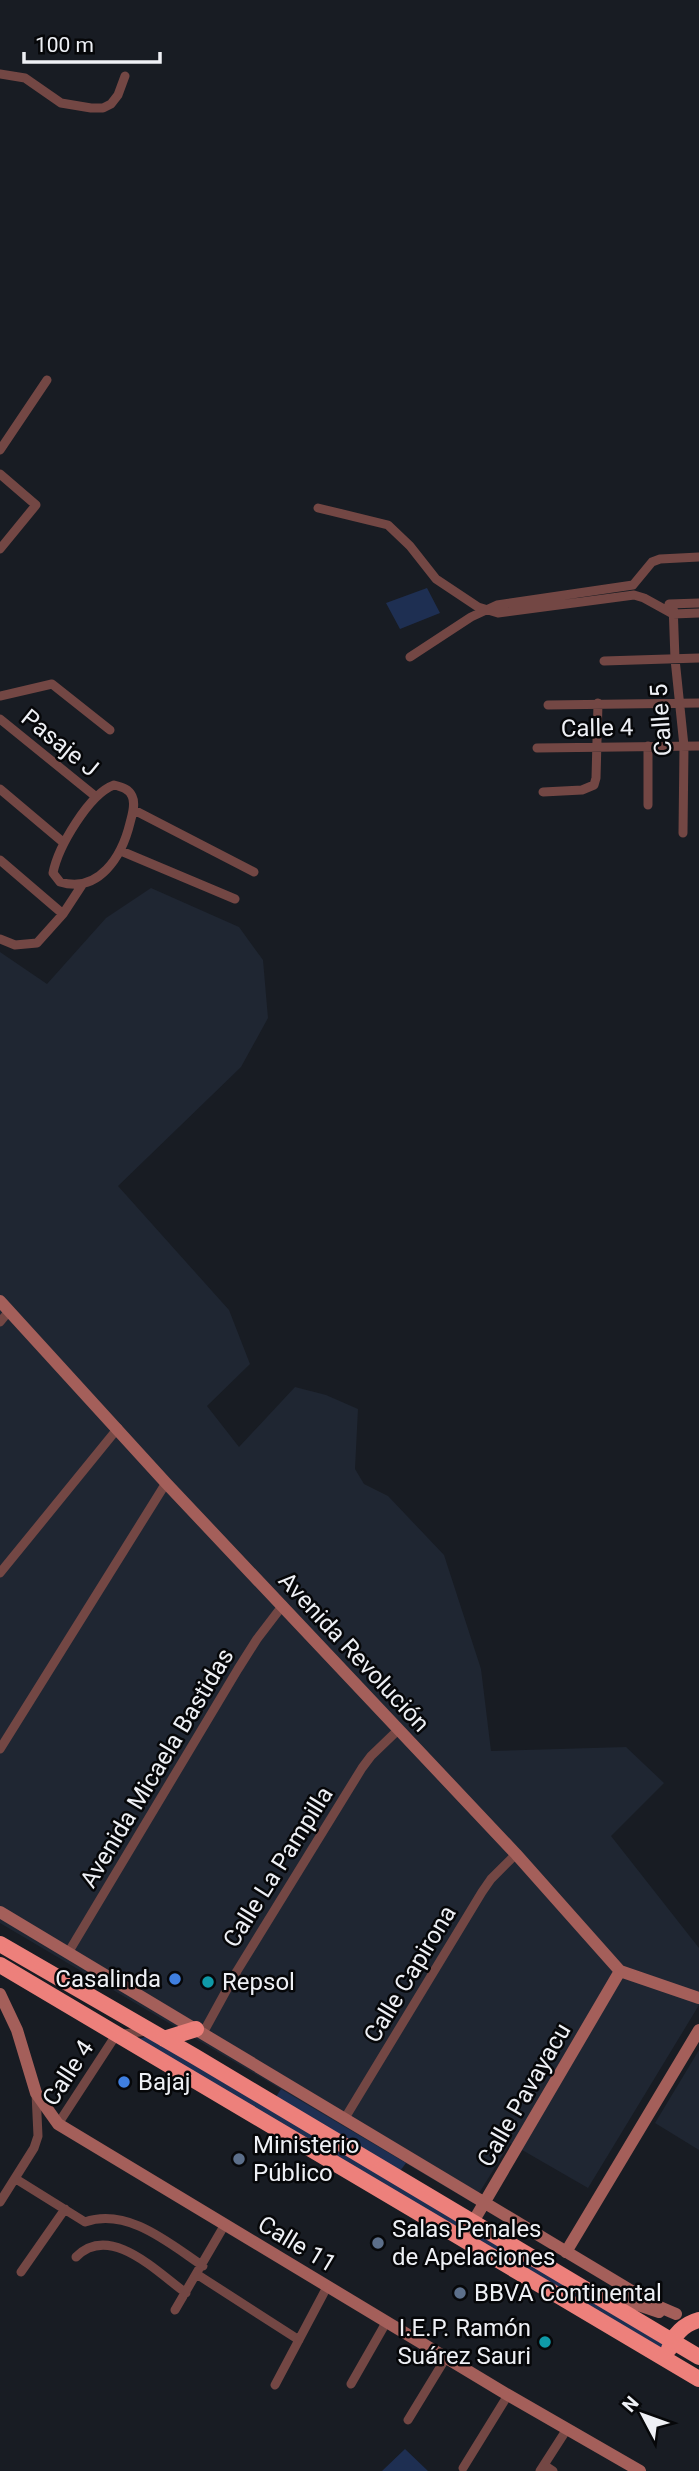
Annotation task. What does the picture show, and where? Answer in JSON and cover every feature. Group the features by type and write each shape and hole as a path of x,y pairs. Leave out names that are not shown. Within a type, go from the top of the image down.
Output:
{"highway":[{"path":"0,1944 699,2357"},
{"path":"0,1965 688,2372"},
{"path":"164,2039 200,2031"},
{"path":"688,2372 669,2355 672,2341 685,2327 699,2319"}],"street":[{"path":"0,74 26,78 61,103 91,108 103,108 111,104 118,95 125,76"},
{"path":"0,450 47,380"},
{"path":"0,474 36,505 0,549"},
{"path":"318,508 388,525 410,546 436,579 485,610 498,613 634,590 652,562 699,556"},
{"path":"410,657 497,605 634,590 657,604 699,613"},
{"path":"673,609 699,603"},
{"name":"Calle 5","path":"673,609 684,746 683,834"},
{"path":"604,661 699,658"},
{"path":"0,696 52,684 110,730"},
{"path":"548,705 699,703"},
{"path":"543,792 582,790 594,785 598,704"},
{"name":"Pasaje J","path":"0,719 95,796"},
{"path":"648,746 648,805"},
{"name":"Calle 4","path":"537,748 699,746"},
{"path":"114,785 131,793 134,810 121,851 107,869 90,883 78,886 60,882 53,873 56,857 95,796 114,785"},
{"path":"0,789 64,843"},
{"path":"134,810 254,872"},
{"path":"121,851 235,899"},
{"path":"0,860 63,914"},
{"path":"0,939 15,945 37,943 63,914 82,885"},
{"path":"0,1322 5,1306"},
{"name":"Avenida Revolución","path":"5,1306 166,1483 516,1854 620,1971 699,1998"},
{"path":"0,1573 118,1428"},
{"path":"0,1749 166,1483"},
{"name":"Avenida Micaela Bastidas","path":"68,1953 238,1669 283,1605"},
{"name":"Calle La Pampilla","path":"200,2031 362,1768 371,1755 398,1730"},
{"name":"Calle Capirona","path":"345,2118 482,1892 516,1854"},
{"path":"0,1912 655,2305 676,2314"},
{"name":"Calle Pavayacu","path":"463,2239 620,1971"},
{"name":"Calle 11","path":"0,1994 8,2008 36,2093 58,2124 224,2226 640,2471"},
{"path":"0,2020 8,2008"},
{"path":"566,2252 699,2030"},
{"name":"Calle 4","path":"58,2124 116,2035 149,2031"},
{"path":"0,2203 34,2148 38,2136 36,2093"},
{"path":"16,2179 85,2222 114,2219 140,2227 299,2340"},
{"path":"21,2272 65,2209"},
{"path":"175,2310 224,2226"},
{"path":"76,2257 86,2248 116,2246 129,2251 186,2294"},
{"path":"577,2284 652,2311 699,2319"},
{"path":"275,2385 327,2287"},
{"path":"351,2384 387,2321"},
{"path":"408,2420 447,2356"},
{"path":"463,2468 508,2395"},
{"path":"553,2471 542,2468 567,2429"}],"shaded area":[{"path":"427,588 440,613 400,629 386,603"},
{"path":"151,888 239,927 263,960 268,1018 241,1067 118,1186 229,1310 250,1364 207,1406 239,1447 295,1387 326,1395 358,1409 355,1469 364,1484 388,1496 444,1555 481,1669 491,1751 626,1747 664,1783 611,1836 699,1948 699,2005 588,2188 510,2143 473,2203 0,1923 0,952 47,984 106,918"},
{"path":"148,2036 458,2219 457,2226 453,2227 136,2040"},
{"path":"699,2050 699,2150 655,2123"},
{"path":"281,2089 406,2163 400,2171 276,2097"},
{"path":"481,2236 662,2341 662,2351 478,2240"},
{"path":"405,2449 428,2471 382,2471"}],"place":[{"name":"Casalinda","path":"175,1979"},
{"name":"Repsol","path":"208,1982"},
{"name":"Bajaj","path":"124,2082"},
{"name":"Ministerio Público","path":"239,2159"},
{"name":"Salas Penales de Apelaciones","path":"378,2243"},
{"name":"BBVA Continental","path":"460,2293"},
{"name":"I.E.P. Ramón Suárez Sauri","path":"545,2342"}]}
